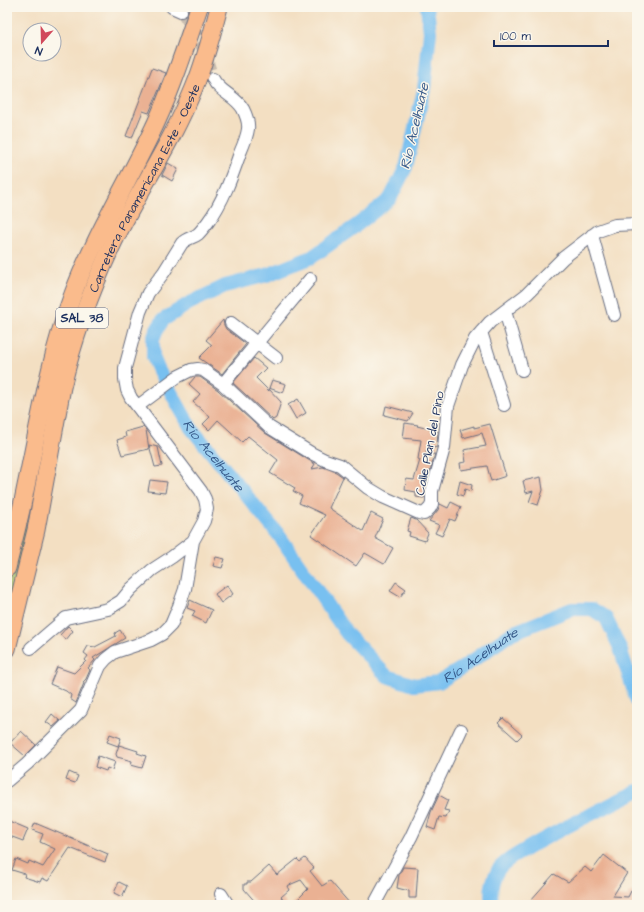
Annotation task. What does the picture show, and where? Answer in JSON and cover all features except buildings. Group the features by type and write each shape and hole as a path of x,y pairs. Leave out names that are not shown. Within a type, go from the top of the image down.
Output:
{"highway":[{"name":"Carretera Panamericana Este - Oeste","path":"7,568 54,356 73,293 102,228 139,158 159,116 177,71 199,7"},
{"name":"Carretera Panamericana Este - Oeste","path":"7,649 36,530 62,387 82,319 114,241 168,142 194,88 207,50 219,7"},
{"path":"31,461 33,467 39,470 44,470 48,464"},
{"path":"25,491 30,485 33,484 41,488 42,494"}],"street":[{"path":"31,648 66,618 108,609 120,601 152,570 172,558 192,541 204,521 207,509 205,499 201,491 131,398 127,390 125,379 127,360 140,312 148,293 164,272 182,243 197,234 217,209 234,171 248,130 247,120 242,107 233,98 219,88 213,79"},
{"name":"Calle Plan del Pino","path":"138,406 178,377 191,370 203,370 223,384 269,427 282,436 325,460 340,465 368,488 383,497 424,514 432,504 432,491 444,448 448,406 462,365 475,339 490,322 527,294 563,258 598,231 611,226 637,224"},
{"path":"592,236 614,315"},
{"path":"223,384 310,279"},
{"path":"505,311 522,370"},
{"path":"232,323 276,358"},
{"path":"481,332 504,405"},
{"path":"7,781 47,745 81,710 100,666 106,659 115,652 151,640 162,634 170,625 179,606 185,588 192,541"},
{"path":"374,905 410,837 461,730"},
{"path":"221,894 228,905"}],"green space":[{"path":"32,487 37,488 7,635 7,590"}],"waterway":[{"name":"Río Acelhuate","path":"427,7 430,32 424,90 406,167 390,199 312,257 267,275 225,286 188,304 163,320 156,331 153,340 153,357 159,371 191,428 278,534 347,634 387,676 414,685 439,682 512,633 572,609 592,609 606,618 620,648 637,701"},
{"name":"Río Acelhuate","path":"492,905 491,891 494,878 500,867 506,861 551,835 637,791"}],"tunnel":[{"path":"181,11 200,43 213,79"}]}
